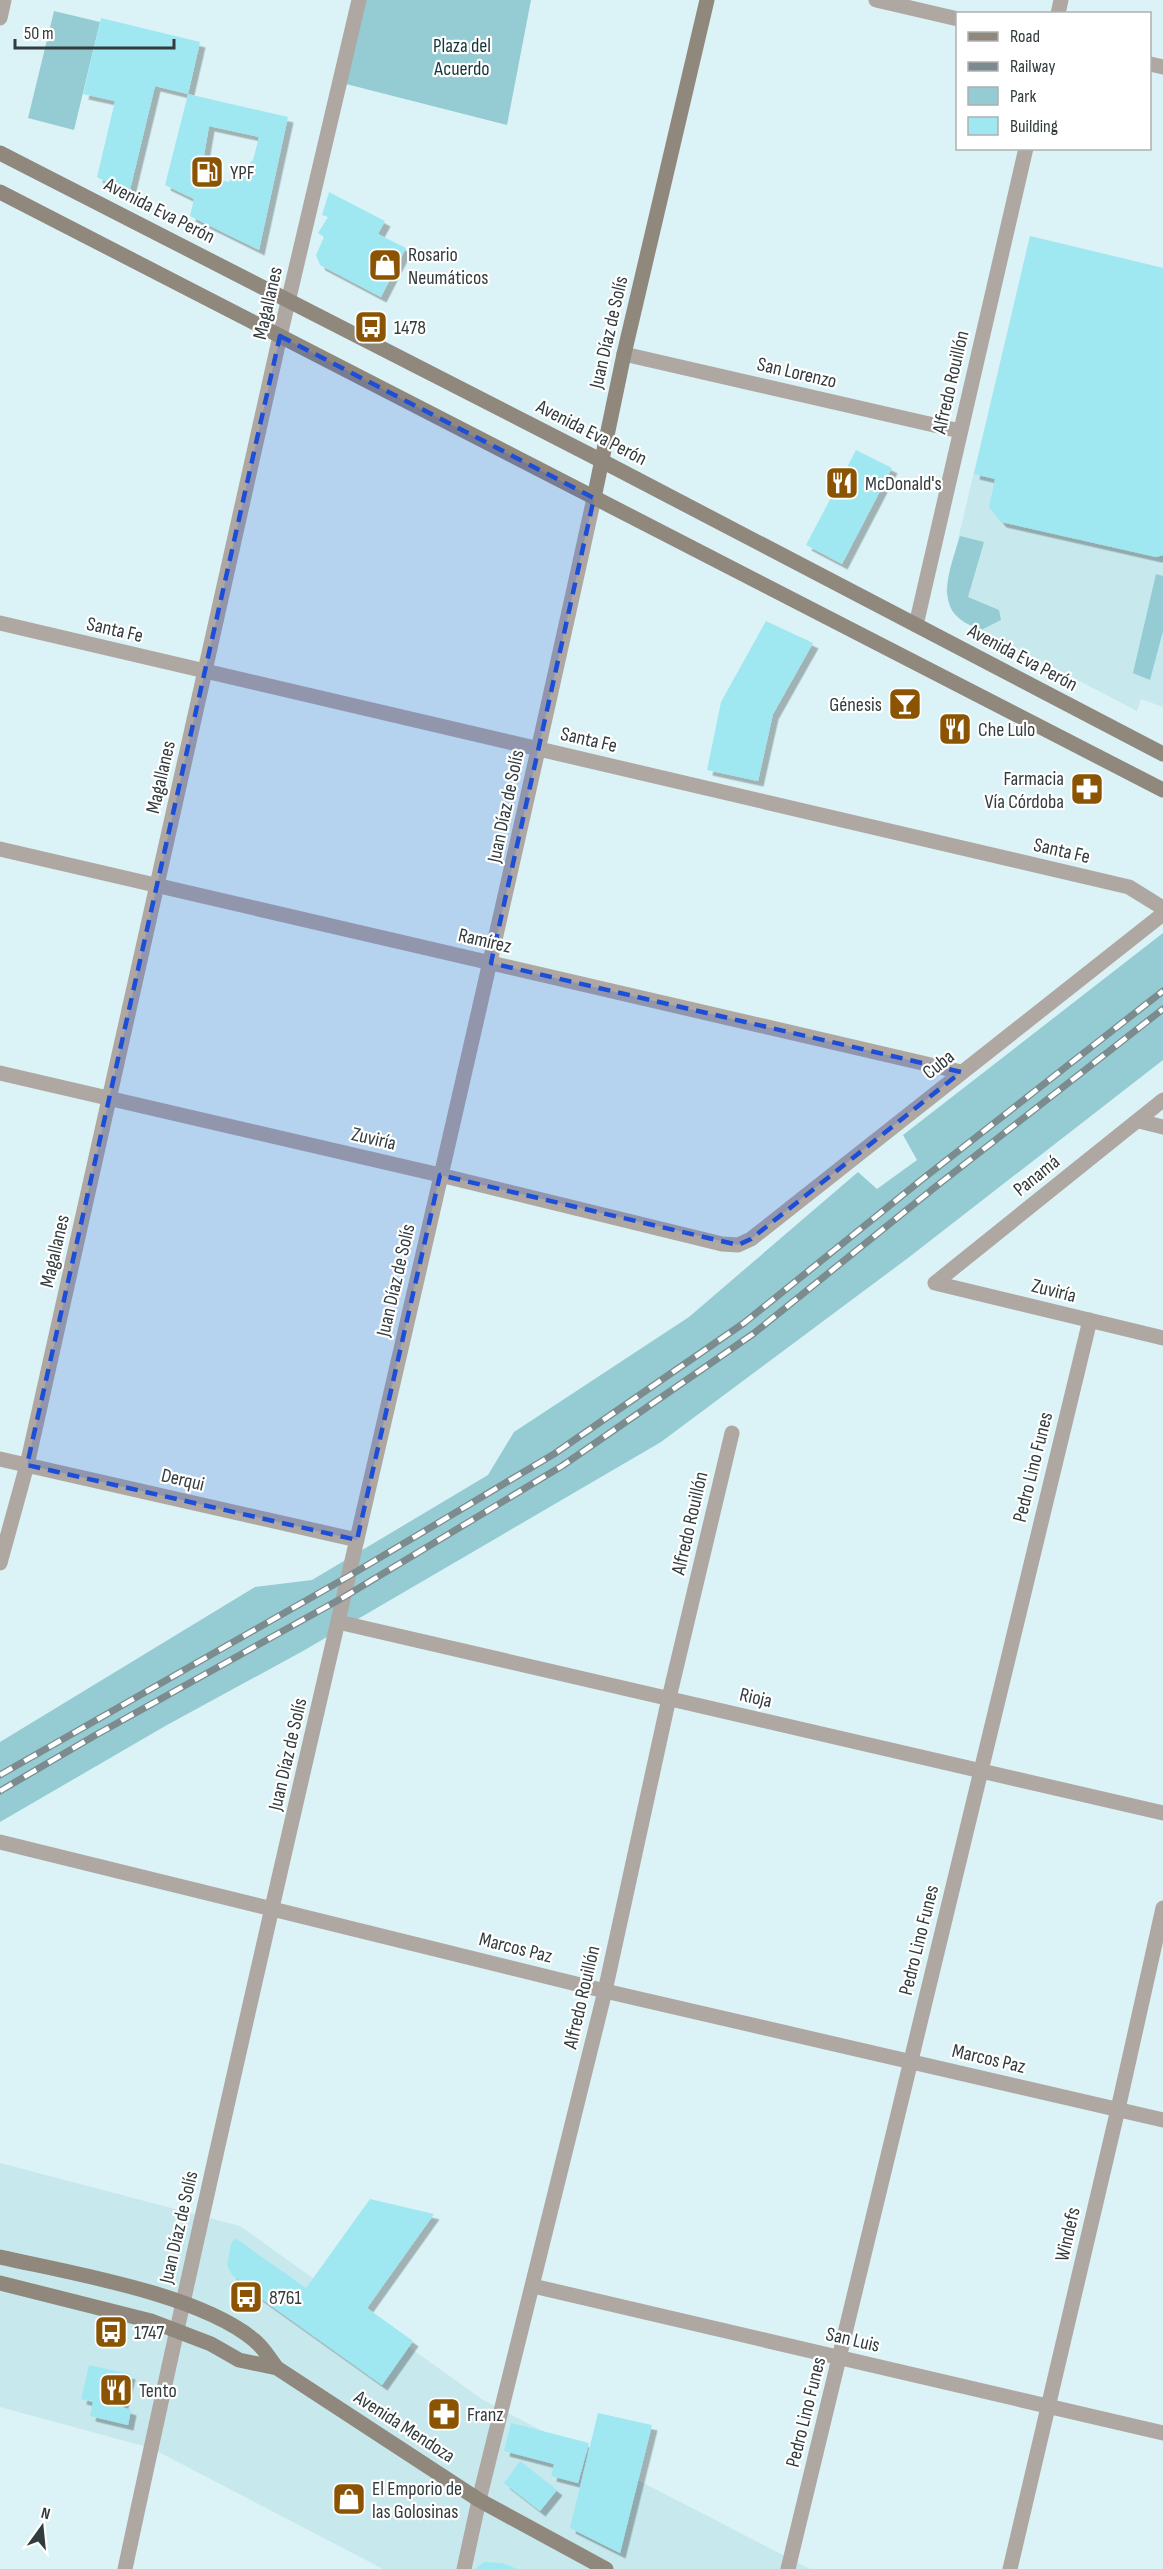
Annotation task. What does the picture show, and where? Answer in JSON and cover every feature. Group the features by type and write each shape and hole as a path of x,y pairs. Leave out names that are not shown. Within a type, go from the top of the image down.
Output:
{"main road":[{"name":"Juan Díaz de Solís","path":"594,498 624,354 707,0"},
{"name":"Avenida Eva Perón","path":"0,153 602,460 1163,754"},
{"path":"0,192 1163,790"},
{"name":"Avenida Mendoza","path":"0,2257 123,2286 182,2303 232,2324 256,2341 277,2368 479,2500 606,2569"},
{"name":"Avenida Mendoza","path":"0,2283 152,2321 211,2344 239,2360 277,2368"}],"street":[{"path":"0,18 4,0"},
{"name":"Magallanes","path":"0,1563 27,1465 280,336 359,0"},
{"path":"876,0 956,19"},
{"name":"Alfredo Rouillón","path":"916,625 1026,150"},
{"name":"San Lorenzo","path":"624,354 960,431"},
{"name":"Juan Díaz de Solís","path":"124,2569 175,2331 440,1175 491,963 594,498"},
{"name":"Santa Fe","path":"0,623 1129,887 1163,908"},
{"name":"Ramírez","path":"0,849 961,1072"},
{"name":"Cuba","path":"738,1245 751,1239 1163,914"},
{"name":"Zuviría","path":"0,1073 440,1175 722,1244 738,1245"},
{"name":"Panamá","path":"935,1283 1163,1100"},
{"path":"1139,1121 1163,1127"},
{"name":"Zuviría","path":"935,1283 1163,1338"},
{"name":"Pedro Lino Funes","path":"788,2569 1089,1320"},
{"name":"Alfredo Rouillón","path":"464,2569 605,1991 669,1698 732,1433"},
{"name":"Derqui","path":"0,1459 357,1540"},
{"name":"Rioja","path":"338,1622 1163,1813"},
{"name":"Marcos Paz","path":"0,1842 605,1991 1163,2120"},
{"name":"Windefs","path":"1010,2569 1163,1908"},
{"name":"San Luis","path":"533,2286 1163,2433"}],"highlighted area":[{"path":"280,336 594,498 491,963 961,1072 751,1239 738,1245 440,1175 357,1540 27,1465"}],"shaded area":[{"path":"1030,236 1163,268 1163,707 1141,699 1137,711 961,619 953,611 949,602 946,590"},
{"path":"0,2163 240,2226 483,2400 810,2569 383,2569 151,2448 0,2407"}],"green space":[{"name":"Plaza del Acuerdo","path":"365,0 531,0 507,125 346,84"},
{"path":"54,11 100,22 74,130 28,118"},
{"path":"960,536 984,542 968,597 999,610 1001,620 981,630 960,619 948,602 950,568"},
{"path":"1156,574 1163,576 1163,631 1150,680 1133,673"},
{"path":"1163,933 1163,1060 908,1258 661,1442 303,1651 167,1725 0,1822 0,1742 255,1587 312,1580 488,1475 514,1432 689,1317 858,1172 877,1189 917,1160 903,1135"}],"building":[{"path":"101,18 200,42 188,94 155,86 129,194 97,177 115,101 83,94"},
{"path":"188,94 288,117 259,250 190,216 194,199 165,185","holes":["209,126 259,137 253,160 228,182 201,173"]},
{"path":"329,192 385,221 378,234 406,248 381,297 320,265 316,255 324,237 318,233 328,217 322,215"},
{"path":"1030,236 1163,268 1163,555 1156,557 1001,522 989,507 995,479 974,474"},
{"path":"856,450 892,468 842,564 806,545"},
{"path":"766,621 813,643 773,714 758,781 707,770 721,702"},
{"path":"370,2199 434,2214 367,2308 413,2341 382,2385 256,2295 257,2293 232,2275 227,2265 231,2244 235,2238 306,2288"},
{"path":"89,2365 130,2374 122,2407 131,2410 128,2425 90,2416 93,2402 81,2399"},
{"path":"598,2413 652,2425 620,2553 570,2528"},
{"path":"511,2423 589,2443 578,2483 551,2476 554,2464 504,2451"},
{"path":"520,2461 557,2490 540,2511 504,2483"},
{"path":"484,2562 502,2563 517,2569 475,2569"}],"railway":[{"path":"0,1775 349,1576 554,1454 744,1323 925,1177 1163,991"},
{"path":"0,1791 344,1597 562,1466 753,1334 934,1188 1163,1009"}],"place":[{"name":"YPF","path":"207,172"},
{"name":"Rosario Neumáticos","path":"385,265"},
{"name":"1478","path":"371,327"},
{"name":"McDonald's","path":"842,483"},
{"name":"Génesis","path":"905,704"},
{"name":"Che Lulo","path":"955,729"},
{"name":"Farmacia Vía Córdoba","path":"1087,789"},
{"name":"8761","path":"246,2297"},
{"name":"1747","path":"111,2332"},
{"name":"Tento","path":"116,2390"},
{"name":"Franz","path":"444,2414"},
{"name":"El Emporio de las Golosinas","path":"349,2499"}]}
